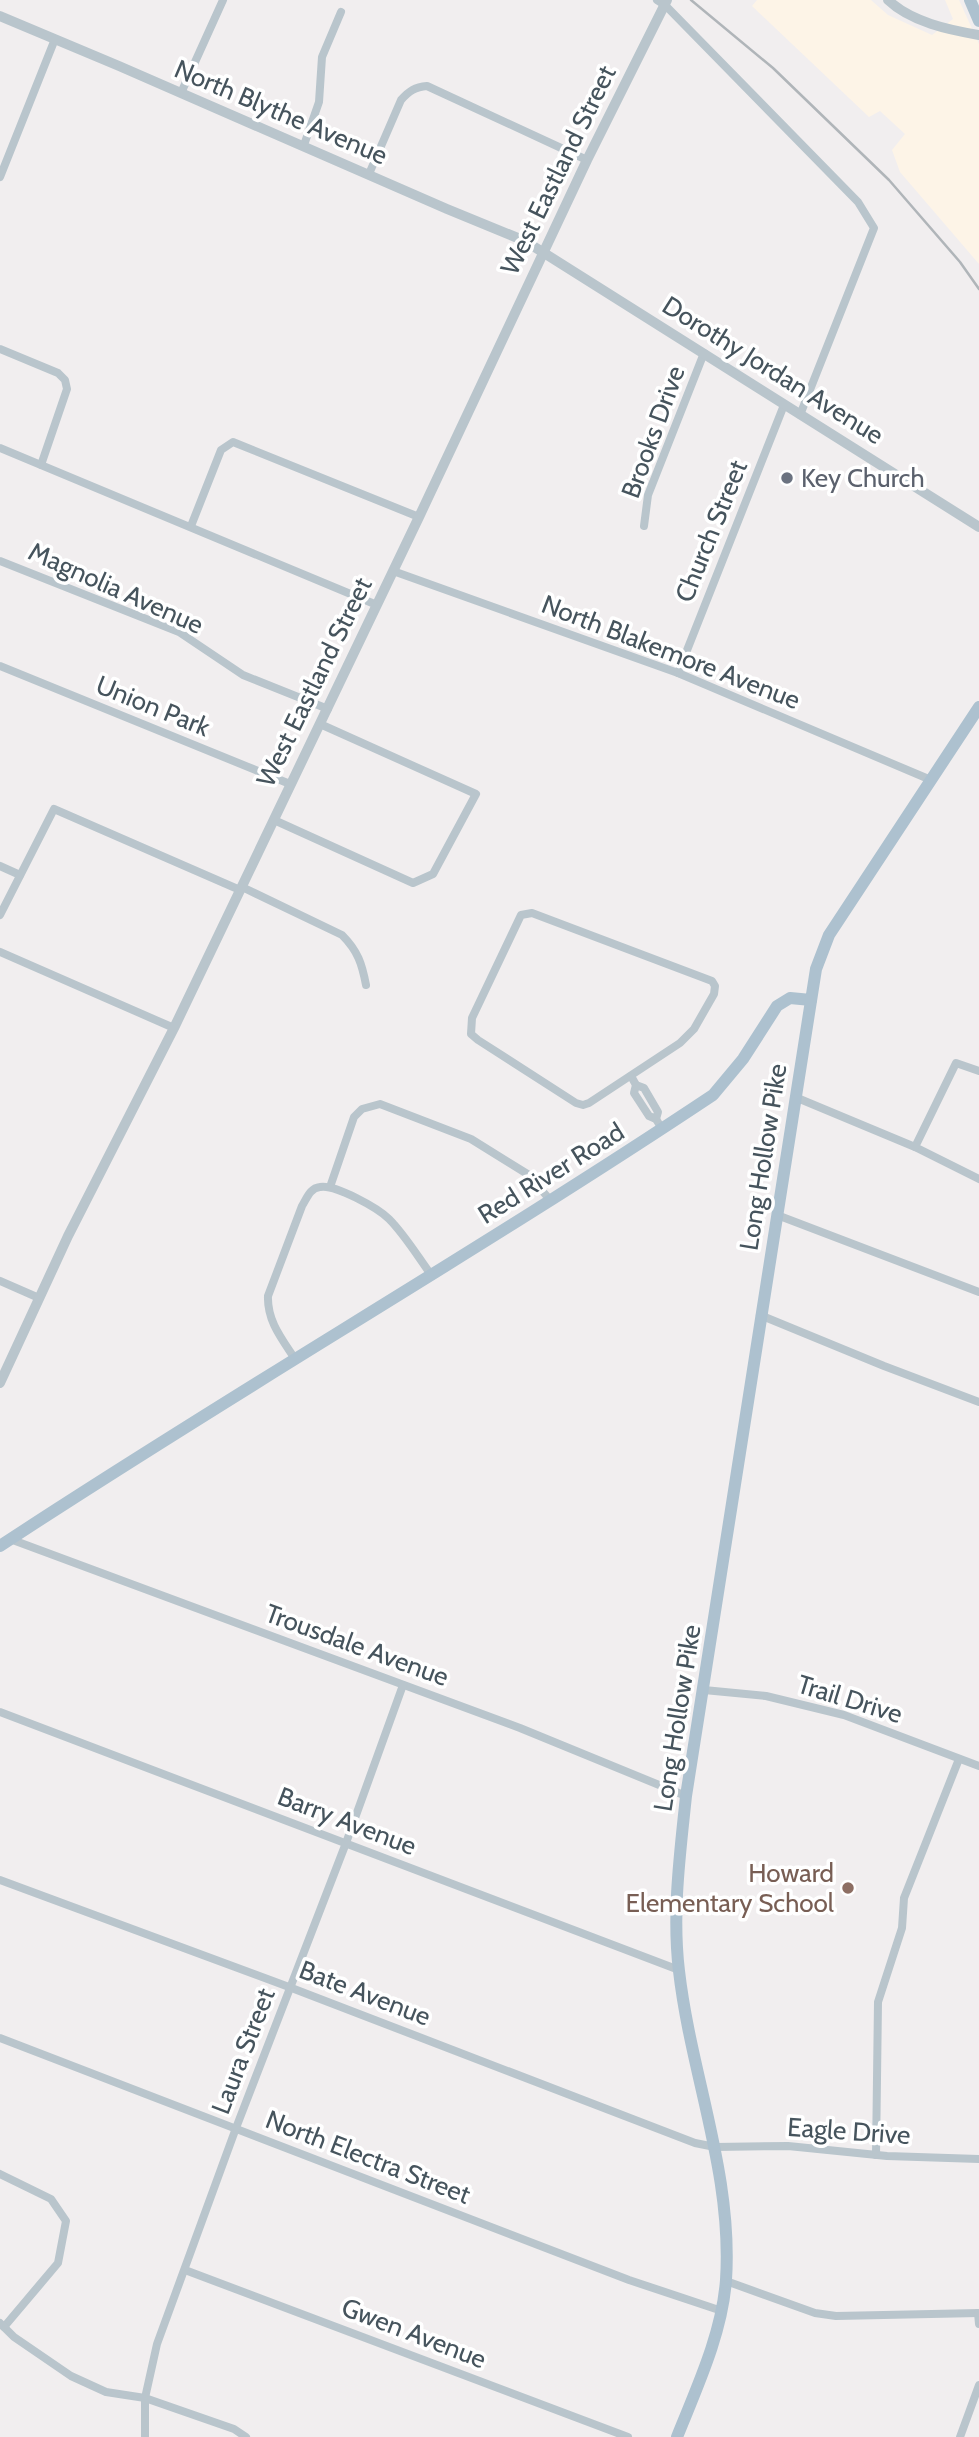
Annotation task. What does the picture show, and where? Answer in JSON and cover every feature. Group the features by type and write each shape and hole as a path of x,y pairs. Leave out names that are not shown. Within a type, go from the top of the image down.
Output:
{"main road":[{"path":"970,0 979,21"},
{"path":"811,1000 816,969 829,935 979,707"},
{"name":"Red River Road","path":"5,1543 295,1359 432,1276 550,1200 659,1124 713,1095 725,1083 777,1006 790,999 811,1000"},
{"name":"Long Hollow Pike","path":"677,2437 708,2357 722,2311 726,2281 726,2237 715,2147 679,1970 677,1889 686,1796 811,1000"}],"street":[{"path":"181,93 223,0"},
{"path":"888,0 916,18 951,30 979,35"},
{"path":"663,2 858,202 874,228 800,415"},
{"name":"West Eastland Street","path":"0,1382 68,1236 174,1028 328,709 663,2"},
{"path":"303,145 319,102 322,57 341,12"},
{"name":"North Blythe Avenue","path":"0,16 544,251"},
{"path":"0,177 55,39"},
{"path":"369,174 401,100 409,91 420,86 427,86 587,160"},
{"name":"Dorothy Jordan Avenue","path":"544,251 979,527"},
{"path":"0,349 58,373 65,380 67,389 41,465"},
{"name":"Brooks Drive","path":"644,526 648,495 704,354"},
{"name":"Church Street","path":"678,673 784,404"},
{"path":"191,526 220,450 233,442 419,517"},
{"path":"0,448 377,604"},
{"name":"Magnolia Avenue","path":"0,561 178,632 243,675 328,709"},
{"name":"North Blakemore Avenue","path":"393,571 678,673 931,780"},
{"name":"Union Park","path":"0,666 290,784"},
{"path":"274,820 413,883 433,874 476,794 320,724"},
{"path":"0,915 54,809 241,888 342,935 353,946 361,960 366,985"},
{"path":"0,866 20,875"},
{"path":"532,913 712,981 715,986 714,994 694,1029 680,1043 631,1076 583,1105 471,1034 472,1018 521,915 532,913"},
{"path":"0,951 174,1028"},
{"path":"915,1147 956,1063 979,1071"},
{"path":"631,1076 636,1085 644,1088 658,1111 659,1124"},
{"path":"795,1097 915,1147 979,1179"},
{"path":"331,1187 355,1117 362,1109 380,1104 471,1139 491,1150 529,1175 550,1200"},
{"path":"295,1359 273,1326 267,1311 268,1296 302,1206 310,1192 319,1187 331,1187 369,1205 389,1219 432,1276"},
{"path":"778,1216 979,1292"},
{"path":"0,1280 39,1298"},
{"path":"760,1315 979,1402"},
{"name":"Trousdale Avenue","path":"5,1543 520,1728 686,1796"},
{"name":"Laura Street","path":"145,2437 145,2398 157,2344 403,1685"},
{"name":"Trail Drive","path":"704,1690 766,1696 844,1715 979,1766"},
{"name":"Barry Avenue","path":"0,1712 679,1970"},
{"path":"876,2155 878,2002 902,1928 904,1898 959,1759"},
{"name":"Bate Avenue","path":"0,1880 289,1987 695,2143 715,2147"},
{"name":"North Electra Street","path":"0,2038 628,2280 722,2311"},
{"name":"Eagle Drive","path":"715,2147 788,2146 876,2155 979,2159"},
{"path":"0,2174 51,2199 66,2221 58,2263 2,2325 14,2337 71,2376 106,2392 145,2398 234,2429 246,2437"},
{"name":"Gwen Avenue","path":"185,2270 628,2437"},
{"path":"726,2281 815,2313 836,2316 979,2313 979,2324"},
{"path":"960,2437 979,2385"}],"shaded area":[{"path":"757,0 871,0 888,15 932,35 953,19 945,0 959,0 979,44 979,264 900,172 892,150 905,134 880,111 869,117 752,6"}],"railway":[{"path":"691,0 773,68 889,180 960,262 979,289"}],"place":[{"name":"Key Church","path":"787,478"},
{"name":"Howard Elementary School","path":"848,1888"}]}
